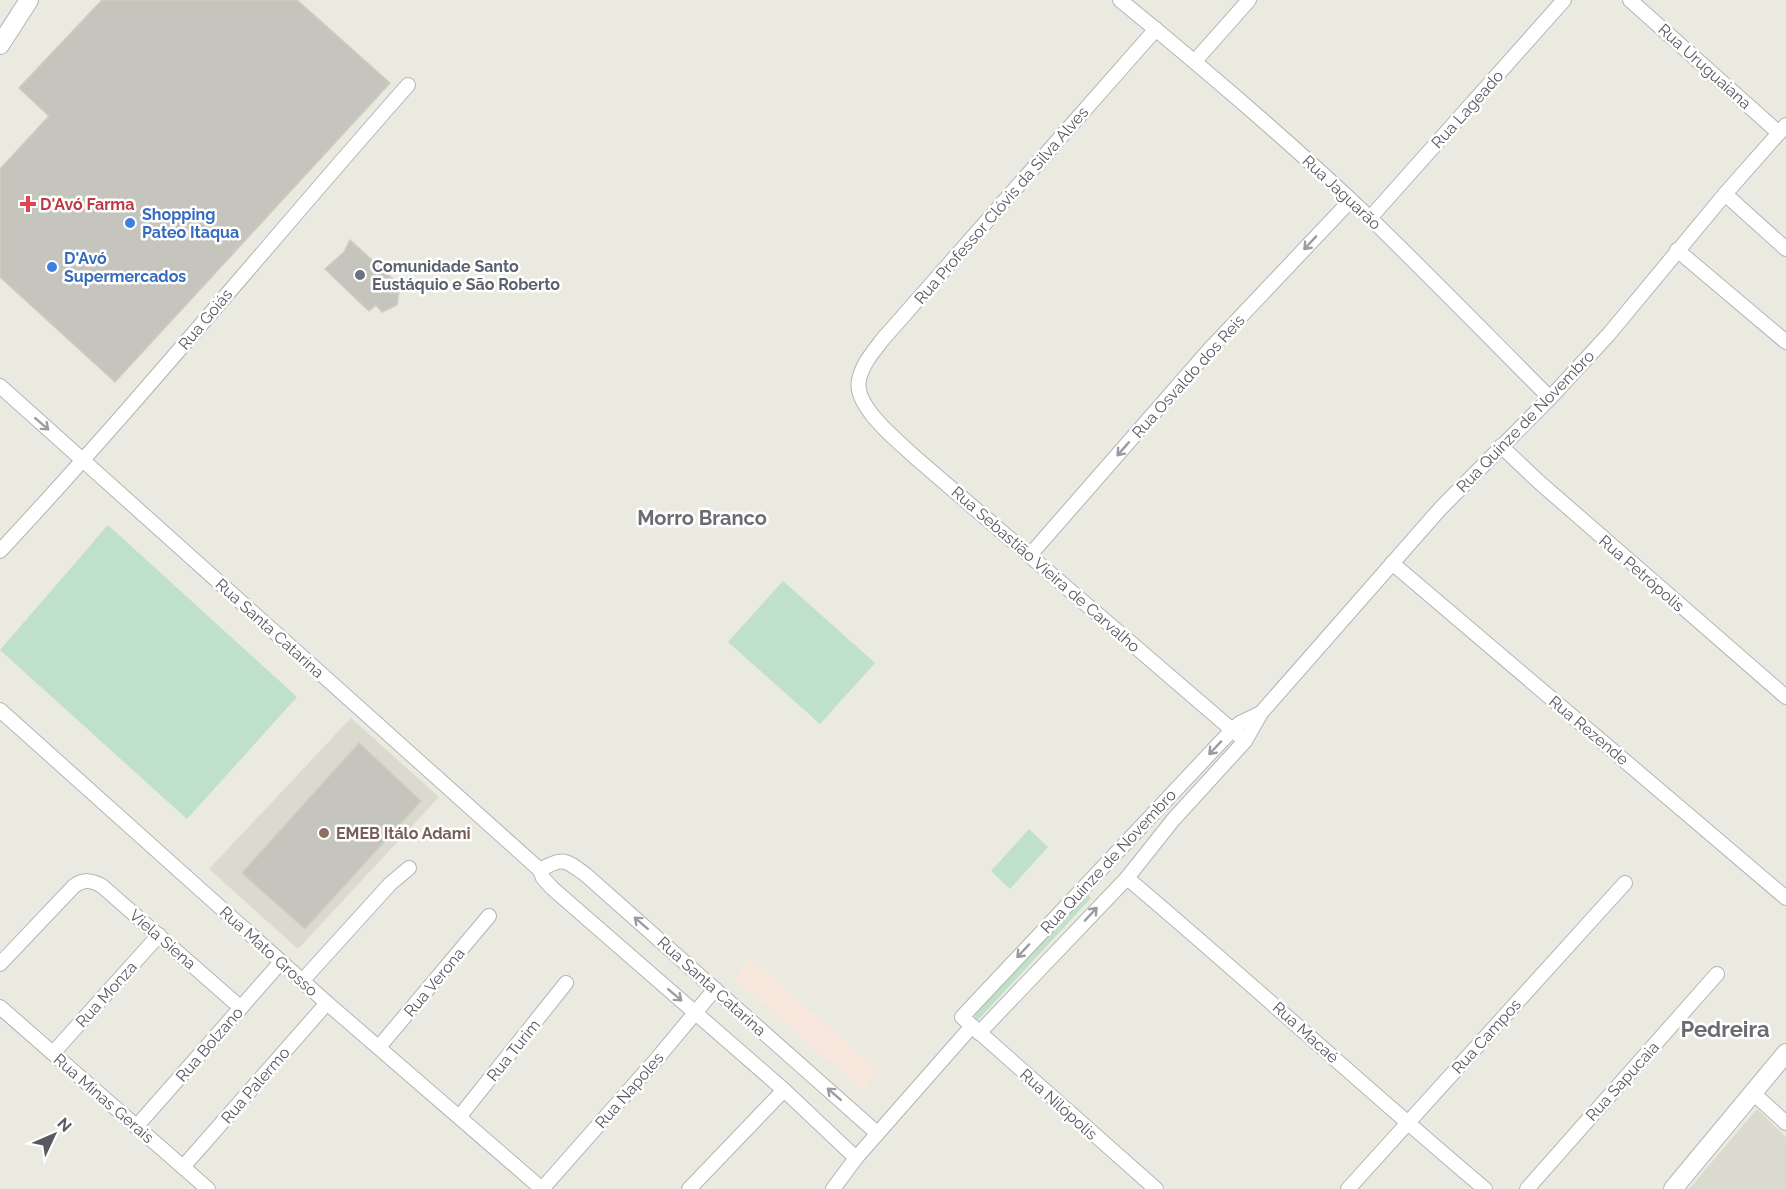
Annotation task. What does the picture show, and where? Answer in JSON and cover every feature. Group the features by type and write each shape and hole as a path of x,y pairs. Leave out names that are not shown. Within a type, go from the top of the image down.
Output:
{"street":[{"path":"0,45 29,0"},
{"name":"Rua Jaguarão","path":"1120,0 1290,143 1370,218 1550,398"},
{"path":"1195,61 1249,0"},
{"name":"Rua Lageado","path":"1370,218 1564,0"},
{"name":"Rua Uruguaiana","path":"1630,0 1783,129"},
{"name":"Rua Professor Clóvis da Silva Alves","path":"858,388 861,372 884,339 1156,29"},
{"name":"Rua Goiás","path":"0,551 84,461 408,85"},
{"name":"Rua Quinze de Novembro","path":"971,1025 1126,878 1173,820 1245,741 1261,713 1392,563 1447,501 1610,334 1677,250 1783,129"},
{"path":"1725,194 1786,249"},
{"name":"Rua Osvaldo dos Reis","path":"1030,555 1209,350 1351,200"},
{"path":"1677,250 1786,342"},
{"name":"Rua Santa Catarina","path":"0,387 540,870 543,878 552,888 784,1090 856,1158"},
{"name":"Rua Sebastião Vieira de Carvalho","path":"858,388 866,405 886,429 916,458 1245,741"},
{"name":"Rua Petrópolis","path":"1501,446 1539,482 1786,697"},
{"name":"Rua Rezende","path":"1392,563 1786,897"},
{"name":"Rua Mato Grosso","path":"0,710 281,963 542,1189"},
{"name":"Rua Quinze de Novembro","path":"836,1188 856,1158 971,1025 1090,880 1232,730 1240,723 1261,713"},
{"name":"Rua Santa Catarina","path":"540,870 554,861 572,864 877,1133"},
{"path":"303,980 390,884 409,868"},
{"name":"Rua Macaé","path":"1126,878 1222,958 1407,1124 1485,1189"},
{"path":"1090,880 1108,896"},
{"name":"Viela Siena","path":"0,964 56,903 80,881 90,881 102,886 241,1008"},
{"name":"Rua Campos","path":"1348,1189 1625,883"},
{"name":"Rua Verona","path":"379,1047 489,916"},
{"name":"Rua Monza","path":"53,1053 159,935"},
{"name":"Rua Bolzano","path":"136,1126 281,963"},
{"name":"Rua Sapucaia","path":"1527,1189 1717,974"},
{"name":"Rua Turim","path":"460,1116 566,983"},
{"name":"Rua Napoles","path":"542,1189 715,989"},
{"name":"Rua Palermo","path":"183,1167 327,1003"},
{"name":"Rua Minas Gerais","path":"0,1007 208,1189"},
{"name":"Rua Nilópolis","path":"971,1025 1156,1189"},
{"path":"1673,1189 1786,1053"},
{"path":"689,1189 784,1090"},
{"path":"1752,1092 1786,1123"}],"shaded area":[{"name":"EMEB Itálo Adami","path":"351,718 439,797 298,949 209,869"},
{"path":"751,958 879,1071 862,1090 734,978"},
{"path":"1757,1109 1786,1137 1786,1189 1689,1189"}],"green space":[{"path":"108,525 297,697 187,819 0,650"},
{"path":"783,581 875,663 820,724 728,642"},
{"path":"1029,829 1048,847 1010,889 991,871"},
{"path":"1087,893 1091,898 977,1021 974,1014"}],"building":[{"name":"Shopping Pateo Itaqua","path":"102,0 297,0 390,83 115,382 0,277 0,169 49,116 19,88"},
{"name":"Comunidade Santo Eustáquio e São Roberto","path":"350,240 396,282 394,286 399,291 397,305 382,312 376,305 369,311 325,269 344,252"},
{"path":"359,743 421,801 305,929 242,873"}],"place":[{"name":"D'Avó Farma","path":"28,204"},
{"name":"Shopping Pateo Itaqua","path":"130,223"},
{"name":"D'Avó Supermercados","path":"52,267"},
{"name":"Comunidade Santo Eustáquio e São Roberto","path":"360,275"},
{"name":"EMEB Itálo Adami","path":"324,833"}],"district":[{"name":"Morro Branco","path":"702,518"},
{"name":"Pedreira","path":"1725,1029"}]}
